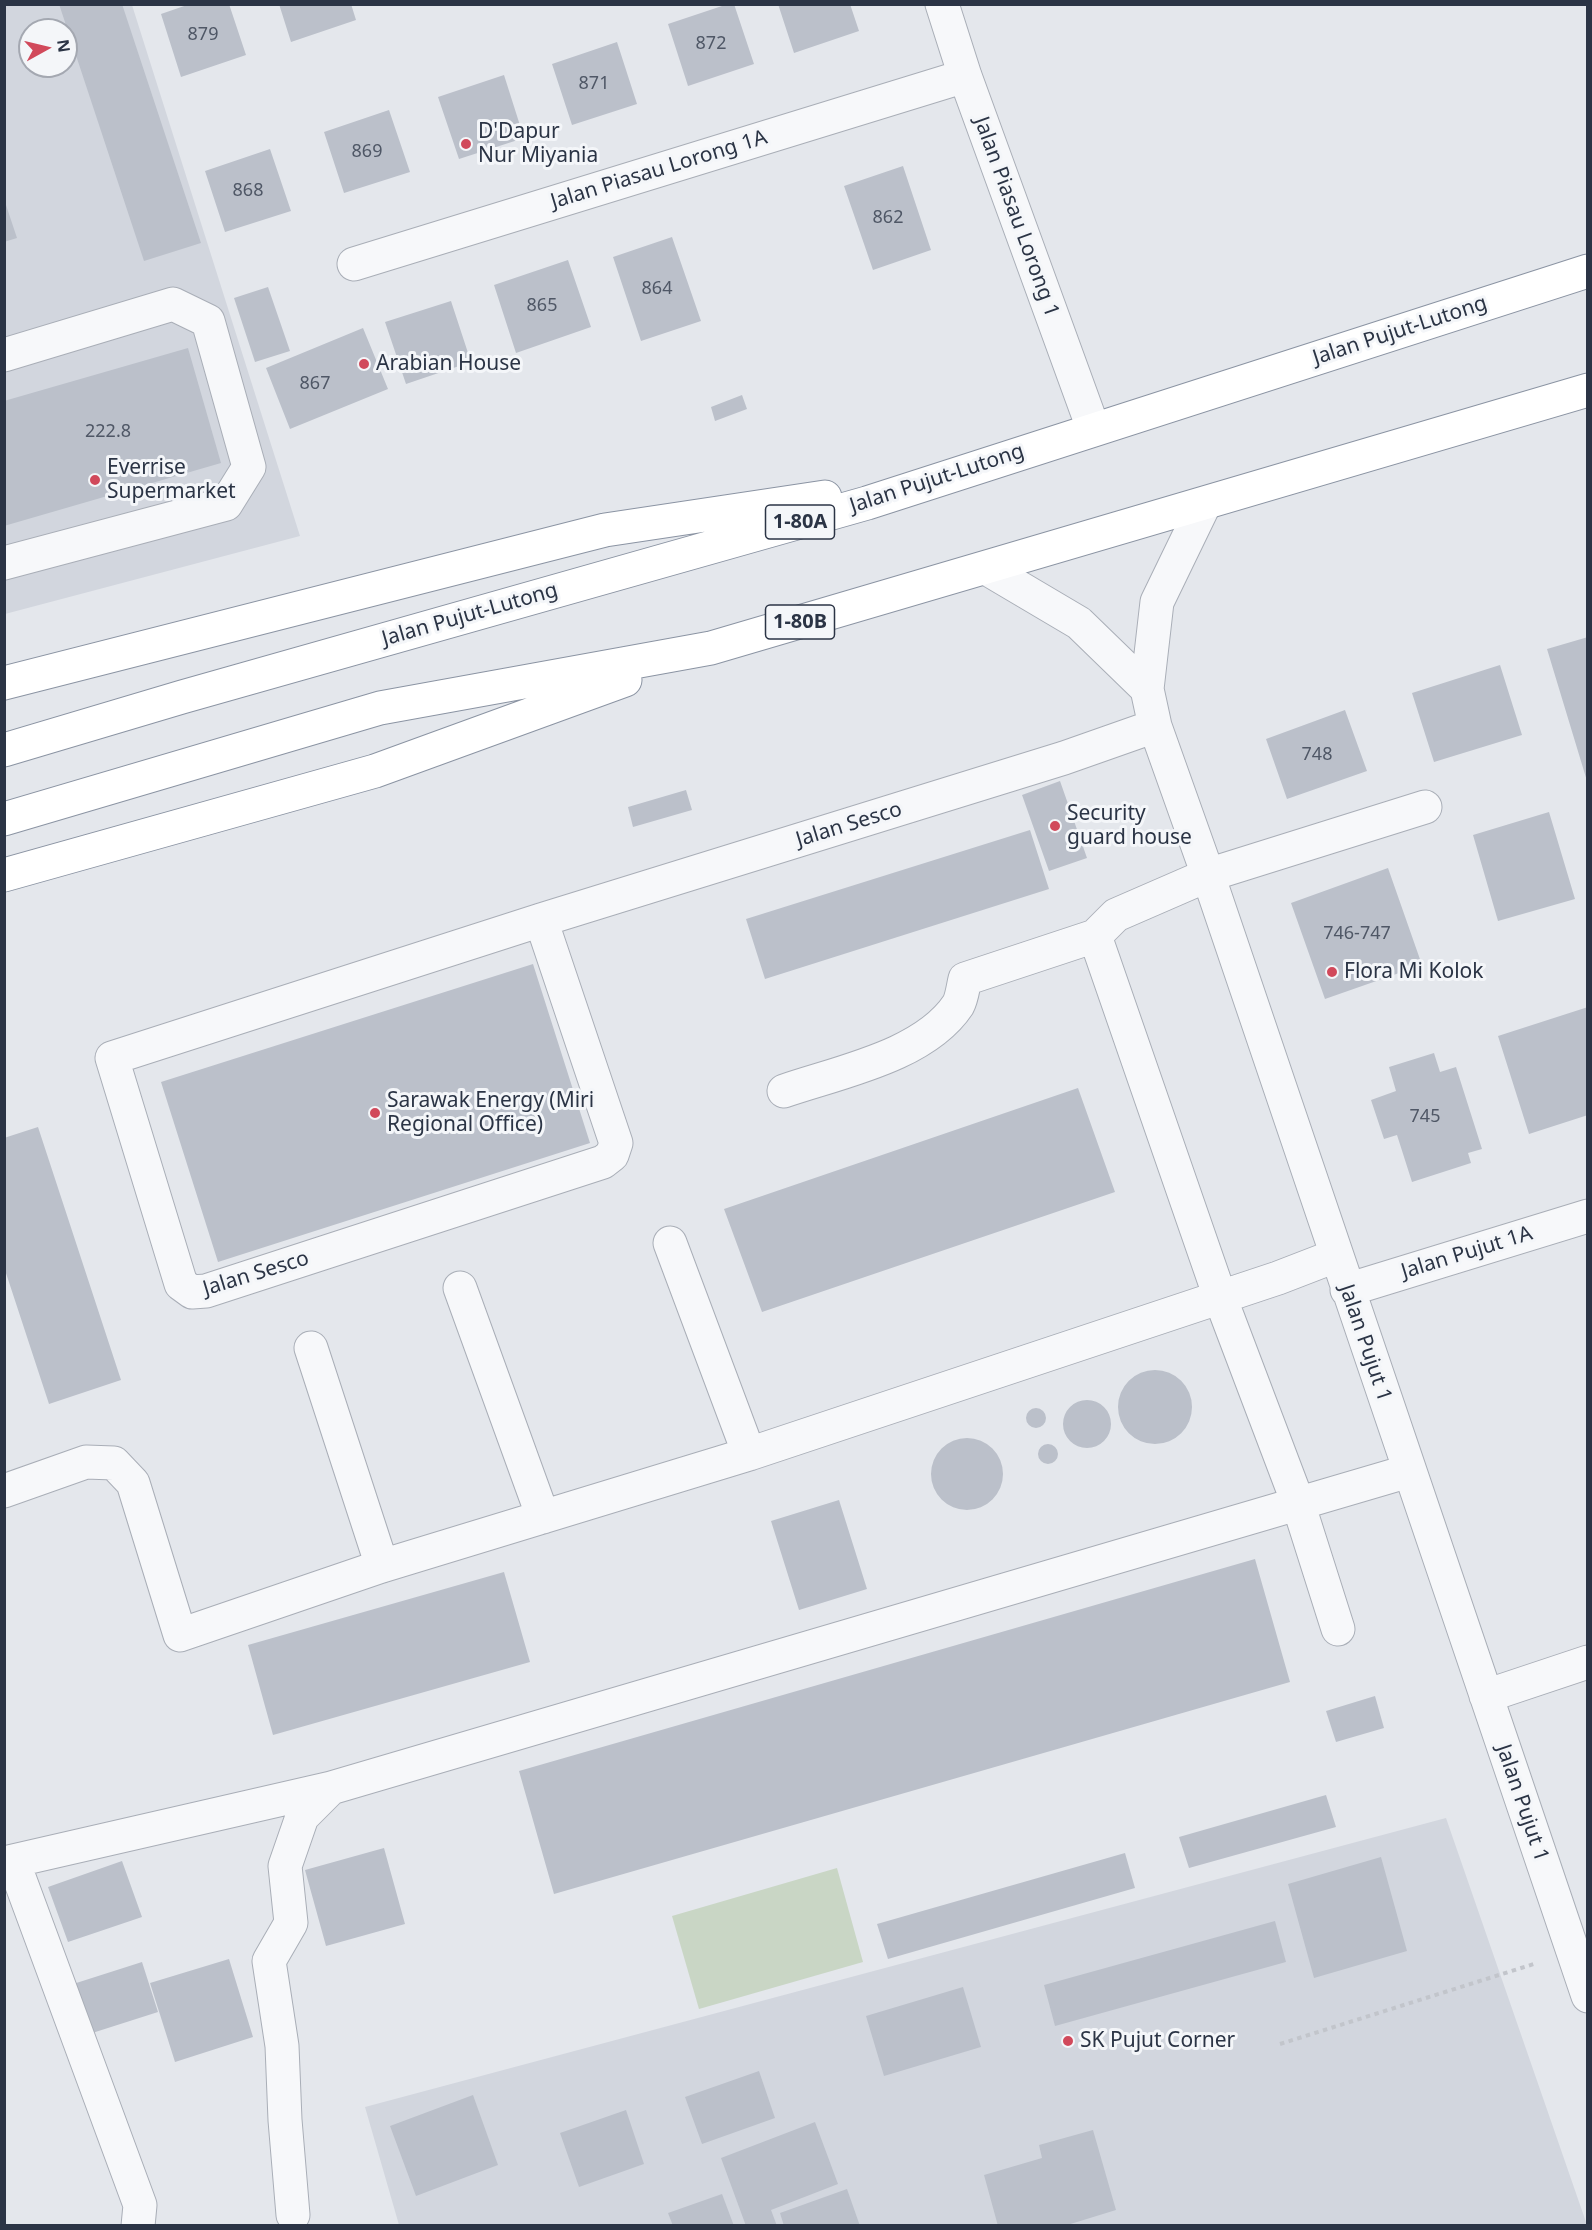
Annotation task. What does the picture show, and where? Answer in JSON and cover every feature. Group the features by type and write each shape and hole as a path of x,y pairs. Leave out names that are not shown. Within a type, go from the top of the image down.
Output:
{"highway":[{"name":"Jalan Pujut-Lutong","path":"4,750 194,693 855,507 1094,428 1587,271"},
{"name":"1-80B","path":"4,819 380,708 711,648 1204,505 1587,390"},
{"path":"11,678 605,530 937,480"},
{"path":"4,874 375,771 711,648"}],"street":[{"name":"Jalan Piasau Lorong 1","path":"942,4 965,76 1094,428"},
{"name":"Jalan Piasau Lorong 1A","path":"354,264 965,76"},
{"path":"4,355 173,304 208,321 249,467 226,504 4,563"},
{"name":"Jalan Pujut 1","path":"1204,505 1157,602 1147,689 1155,726 1208,875 1335,1256 1587,1995"},
{"path":"986,568 1079,623 1147,689"},
{"name":"Jalan Sesco","path":"541,921 615,1143 612,1155 603,1162 206,1291 192,1293 181,1284 112,1058 541,921 1064,758 1155,726"},
{"path":"784,1091 912,1048 942,1024 959,1003 965,979 1095,936 1116,915 1208,875 1425,807"},
{"path":"1095,936 1220,1297 1298,1503 1338,1629"},
{"name":"Jalan Pujut 1A","path":"1347,1290 1587,1216"},
{"path":"670,1243 749,1454"},
{"path":"4,1491 86,1462 114,1463 133,1483 180,1635 382,1566 749,1454 1220,1297 1335,1256"},
{"path":"460,1288 543,1517"},
{"path":"311,1348 382,1566"},
{"path":"138,2226 140,2205 9,1862 331,1788 1409,1471"},
{"path":"1486,1696 1587,1662"},
{"path":"293,2215 285,2120 282,2046 269,1961 291,1923 285,1866 302,1816 331,1788"}],"path":[{"path":"1280,2044 1573,1952"}],"shaded area":[{"path":"5,5 132,5 300,536 5,614"},
{"name":"SK Pujut Corner","path":"1446,1818 1587,2225 399,2225 365,2107"}],"green space":[{"path":"837,1868 863,1962 699,2009 672,1916"}],"building":[{"path":"59,4 122,4 201,243 144,261 78,61 78,18 64,18"},
{"path":"190,4 229,4 246,55 181,77 161,14"},
{"path":"279,4 351,4 356,20 291,42"},
{"path":"734,4 754,64 688,86 668,24"},
{"path":"778,4 850,4 859,31 794,53"},
{"path":"617,42 637,104 572,125 552,64"},
{"path":"504,75 524,138 459,159 438,97"},
{"path":"389,110 410,172 344,193 324,132"},
{"path":"270,149 291,211 225,232 205,171"},
{"path":"903,166 931,250 873,270 844,186"},
{"path":"4,199 17,238 4,242"},
{"path":"672,237 701,321 641,341 613,257"},
{"path":"568,260 591,327 516,353 494,285"},
{"path":"268,287 290,351 255,362 234,298"},
{"path":"451,301 471,362 406,384 385,322"},
{"path":"363,328 388,389 290,429 266,368"},
{"path":"188,348 221,463 4,526 4,401"},
{"path":"742,395 747,409 715,421 711,407"},
{"path":"1588,637 1588,781 1587,781 1547,649"},
{"path":"1500,665 1522,735 1434,762 1412,693"},
{"path":"1345,710 1367,771 1287,799 1266,739"},
{"name":"Security guard house","path":"1060,781 1087,858 1049,871 1022,795"},
{"path":"686,790 692,810 633,827 628,807"},
{"path":"1549,812 1575,899 1498,921 1473,835"},
{"path":"1030,830 1049,889 765,979 746,919"},
{"path":"1388,868 1422,965 1325,999 1291,903"},
{"name":"Sarawak Energy (Miri Regional Office)","path":"533,964 590,1143 218,1262 161,1082"},
{"path":"1588,1007 1588,1115 1529,1134 1498,1036"},
{"path":"1434,1053 1440,1072 1456,1067 1482,1149 1468,1153 1471,1163 1412,1182 1397,1135 1384,1139 1371,1100 1396,1091 1389,1067"},
{"path":"1078,1088 1115,1192 762,1312 724,1209"},
{"path":"38,1127 121,1380 49,1404 4,1267 4,1138"},
{"path":"1148,1370 1162,1370 1176,1376 1186,1386 1192,1400 1190,1421 1176,1438 1162,1444 1148,1444 1134,1438 1124,1428 1118,1414 1118,1400 1124,1386 1134,1376"},
{"path":"1082,1400 1092,1400 1104,1407 1111,1419 1111,1429 1104,1441 1092,1448 1082,1448 1067,1437 1063,1429 1063,1419 1074,1404"},
{"path":"1036,1408 1043,1411 1046,1418 1043,1425 1036,1428 1029,1425 1026,1418 1029,1411"},
{"path":"974,1438 993,1448 1001,1460 1003,1474 1001,1488 993,1500 981,1508 960,1510 941,1500 933,1488 931,1467 941,1448 953,1440"},
{"path":"1048,1444 1055,1447 1058,1454 1055,1461 1048,1464 1041,1461 1038,1454 1041,1447"},
{"path":"839,1500 867,1589 799,1610 771,1521"},
{"path":"1255,1559 1290,1682 554,1894 519,1771"},
{"path":"504,1572 530,1662 273,1735 248,1645"},
{"path":"1375,1696 1384,1728 1336,1742 1326,1711"},
{"path":"1326,1795 1336,1827 1189,1868 1179,1837"},
{"path":"384,1848 405,1924 326,1946 305,1870"},
{"path":"1125,1853 1135,1888 888,1959 877,1924"},
{"path":"1381,1857 1407,1951 1314,1978 1288,1884"},
{"path":"122,1861 142,1917 68,1942 48,1887"},
{"path":"1275,1921 1286,1962 1055,2026 1044,1985"},
{"path":"229,1959 253,2037 175,2062 150,1983"},
{"path":"142,1962 158,2012 86,2035 70,1985"},
{"path":"963,1987 981,2047 884,2076 866,2016"},
{"path":"759,2071 775,2118 702,2144 685,2097"},
{"path":"473,2095 498,2165 416,2196 390,2126"},
{"path":"626,2110 644,2164 579,2187 560,2133"},
{"path":"815,2122 838,2184 771,2210 777,2226 746,2226 721,2158"},
{"path":"1093,2130 1116,2210 1064,2226 998,2226 984,2175 1042,2158 1039,2145"},
{"path":"847,2189 860,2226 784,2226 780,2213"},
{"path":"722,2194 734,2226 673,2226 668,2213"}],"place":[{"name":"D'Dapur Nur Miyania","path":"466,144"},
{"name":"Arabian House","path":"364,364"},
{"name":"Everrise Supermarket","path":"95,480"},
{"name":"Security guard house","path":"1055,826"},
{"name":"Flora Mi Kolok","path":"1332,972"},
{"name":"Sarawak Energy (Miri Regional Office)","path":"375,1113"},
{"name":"SK Pujut Corner","path":"1068,2041"}]}
